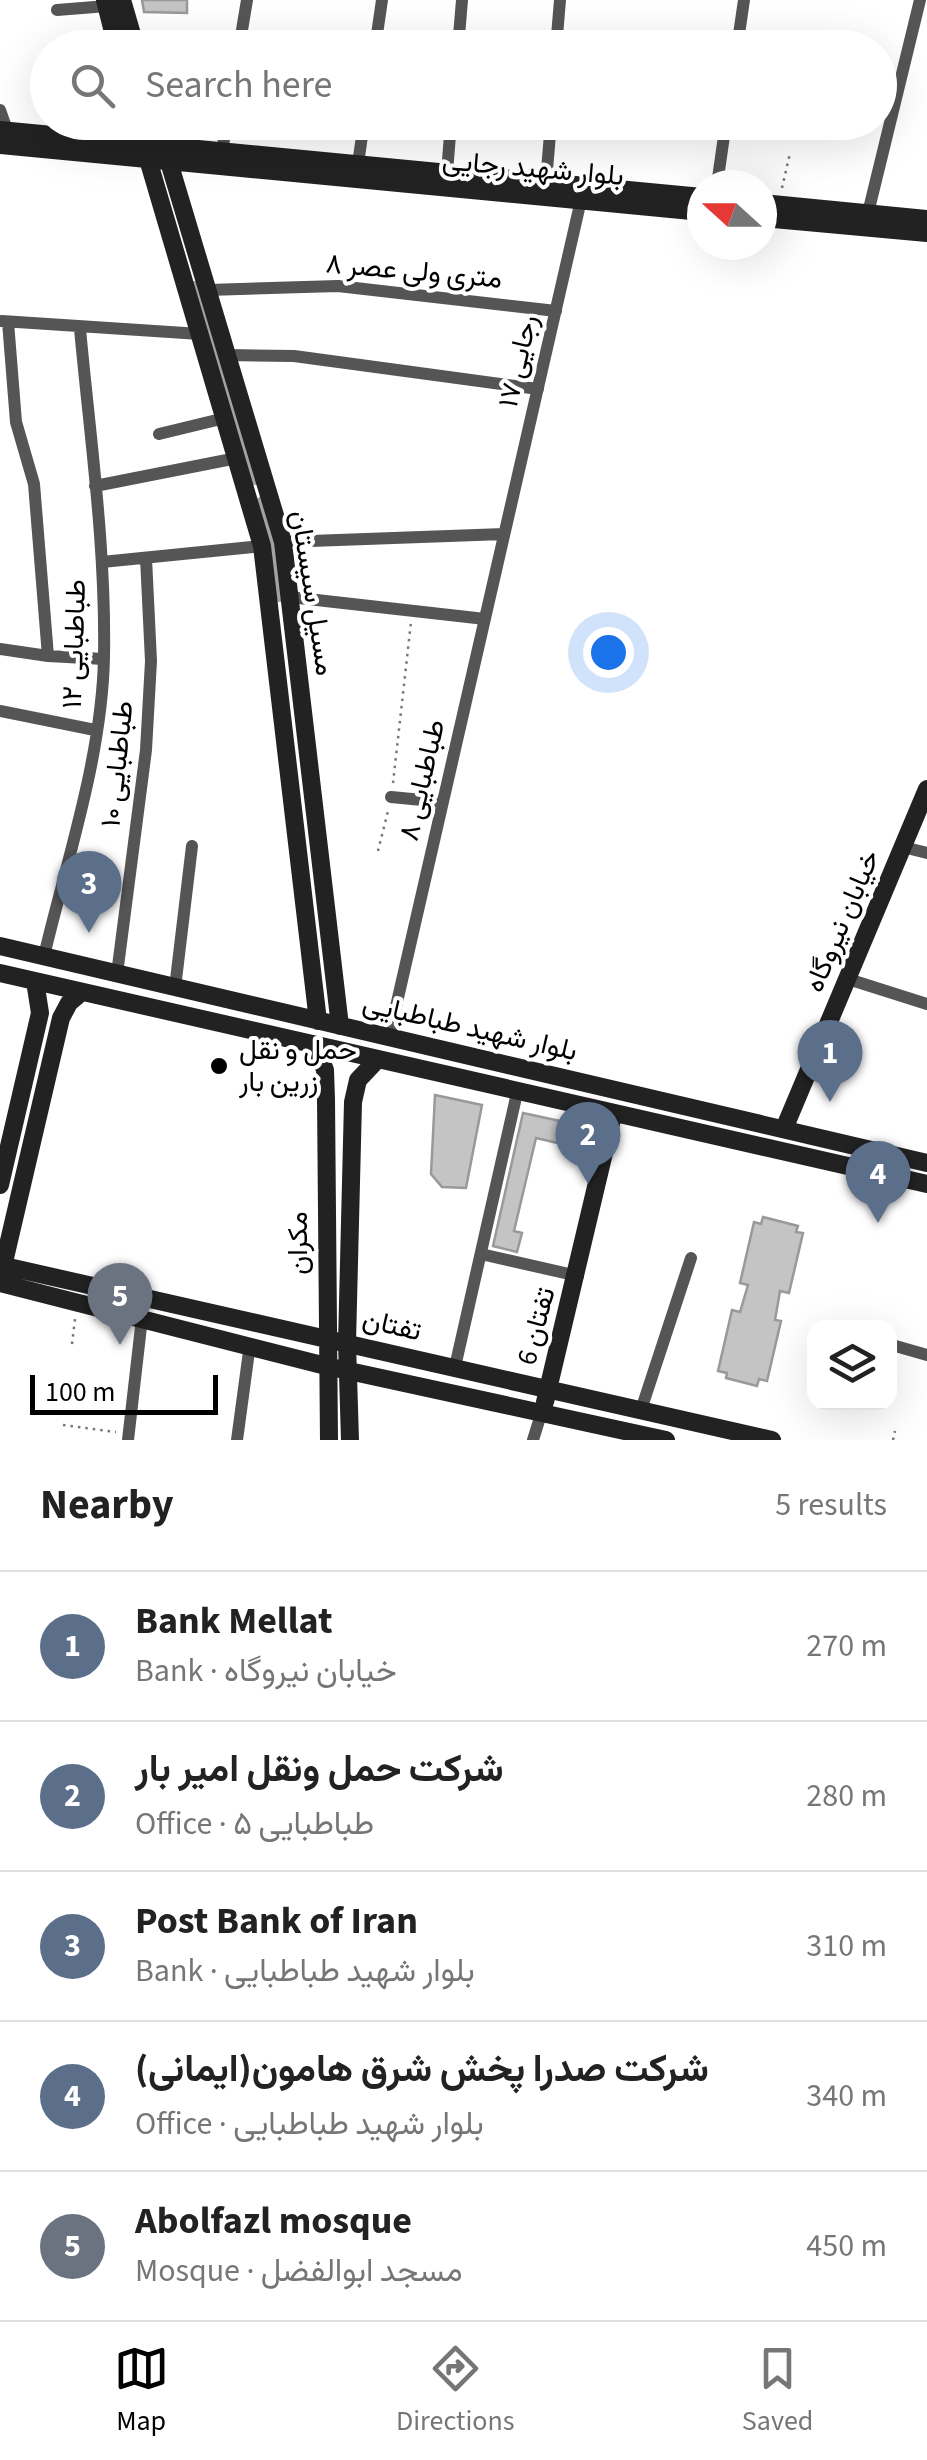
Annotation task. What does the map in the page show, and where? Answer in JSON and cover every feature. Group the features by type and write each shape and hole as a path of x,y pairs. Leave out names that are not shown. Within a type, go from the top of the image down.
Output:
{"street":[{"path":"378,30 382,0"},
{"path":"460,30 462,0"},
{"path":"558,30 560,0"},
{"path":"740,30 744,0"},
{"path":"897,94 920,0"},
{"path":"242,30 247,2"},
{"path":"58,10 113,6 126,30"},
{"path":"0,110 2,135"},
{"name":"بلوار شهید رجایی","path":"2,135 30,138"},
{"name":"بلوار شهید رجایی","path":"46,140 687,211"},
{"name":"مسیل سیستان","path":"141,140 262,546 318,1021"},
{"name":"مسیل سیستان","path":"163,140 282,542 340,1026"},
{"path":"222,151 224,140"},
{"path":"358,164 361,140"},
{"path":"447,172 450,140"},
{"path":"546,182 549,140"},
{"path":"720,170 724,140"},
{"path":"868,213 886,140"},
{"name":"بلوار شهید رجایی","path":"166,153 222,151 687,196"},
{"name":"رجایی ۱۷","path":"504,534 581,200"},
{"path":"777,205 927,218"},
{"path":"777,219 927,234"},
{"name":"۸ متری ولی عصر","path":"208,290 338,286 556,311"},
{"path":"48,656 34,484 16,422 4,321 200,334"},
{"name":"طباطبایی ۱۲","path":"44,956 95,730 104,660 102,562 80,329"},
{"path":"228,355 294,356 538,389"},
{"path":"159,434 224,418"},
{"path":"95,486 236,458"},
{"path":"282,542 504,534"},
{"name":"طباطبایی ۸","path":"389,1037 504,534"},
{"path":"102,562 262,546"},
{"name":"طباطبایی ۱۰","path":"117,974 146,750 151,661 146,558"},
{"path":"290,597 485,619"},
{"path":"0,649 104,660"},
{"path":"0,711 95,730"},
{"name":"خیابان نیروگاه","path":"784,1129 927,789"},
{"path":"391,797 443,802"},
{"path":"171,1013 192,846"},
{"path":"902,847 927,853"},
{"name":"بلوار شهید طباطبایی","path":"0,946 927,1163"},
{"name":"بلوار شهید طباطبایی","path":"0,973 613,1116 927,1184"},
{"path":"848,979 927,1004"},
{"path":"0,1185 40,1014 35,981"},
{"path":"1,1273 61,1018 69,1002 82,992"},
{"path":"40,1014 61,1018"},
{"name":"مکران","path":"316,1047 326,1079 325,1337 329,1440"},
{"path":"326,1079 340,1075 358,1080 376,1061"},
{"name":"مکران","path":"350,1440 347,1343 353,1102 358,1080"},
{"path":"456,1367 518,1093"},
{"name":"تفتان 6","path":"542,1411 578,1276 613,1116"},
{"path":"481,1254 578,1276"},
{"path":"641,1410 691,1258"},
{"name":"تفتان","path":"1,1273 77,1302 326,1366 666,1440"},
{"name":"تفتان","path":"1,1273 325,1337 772,1440"},
{"path":"129,1437 142,1318"},
{"path":"237,1440 250,1344"},
{"path":"897,1346 927,1355"},
{"path":"533,1440 542,1411"}],"path":[{"path":"777,186 790,153"},
{"path":"378,851 391,797 412,611"},
{"path":"72,1344 77,1302"},
{"path":"63,1425 129,1437"},
{"path":"894,1440 895,1431"}],"building":[{"path":"142,0 187,0 187,13 144,12"},
{"path":"435,1095 482,1105 466,1188 442,1187 431,1174"},
{"path":"523,1113 597,1129 588,1166 575,1163 579,1148 536,1138 514,1231 522,1233 517,1252 493,1246"},
{"path":"763,1217 798,1226 796,1232 803,1233 789,1293 780,1291 775,1320 781,1321 767,1381 759,1379 757,1386 726,1378 727,1373 718,1371 732,1310 740,1312 748,1285 740,1283 754,1222 761,1224"}],"waterway":[{"path":"195,288 255,478"},
{"path":"263,503 280,595"}],"place":[{"name":"Post Bank of Iran","path":"89,933"},
{"name":"حمل و نقل زرین بار","path":"219,1066"},
{"name":"Bank Mellat","path":"830,1102"},
{"name":"شرکت حمل ونقل امیر بار","path":"588,1184"},
{"name":"شرکت صدرا پخش شرق هامون(ایمانی)","path":"878,1223"},
{"name":"Abolfazl mosque","path":"120,1345"}]}
